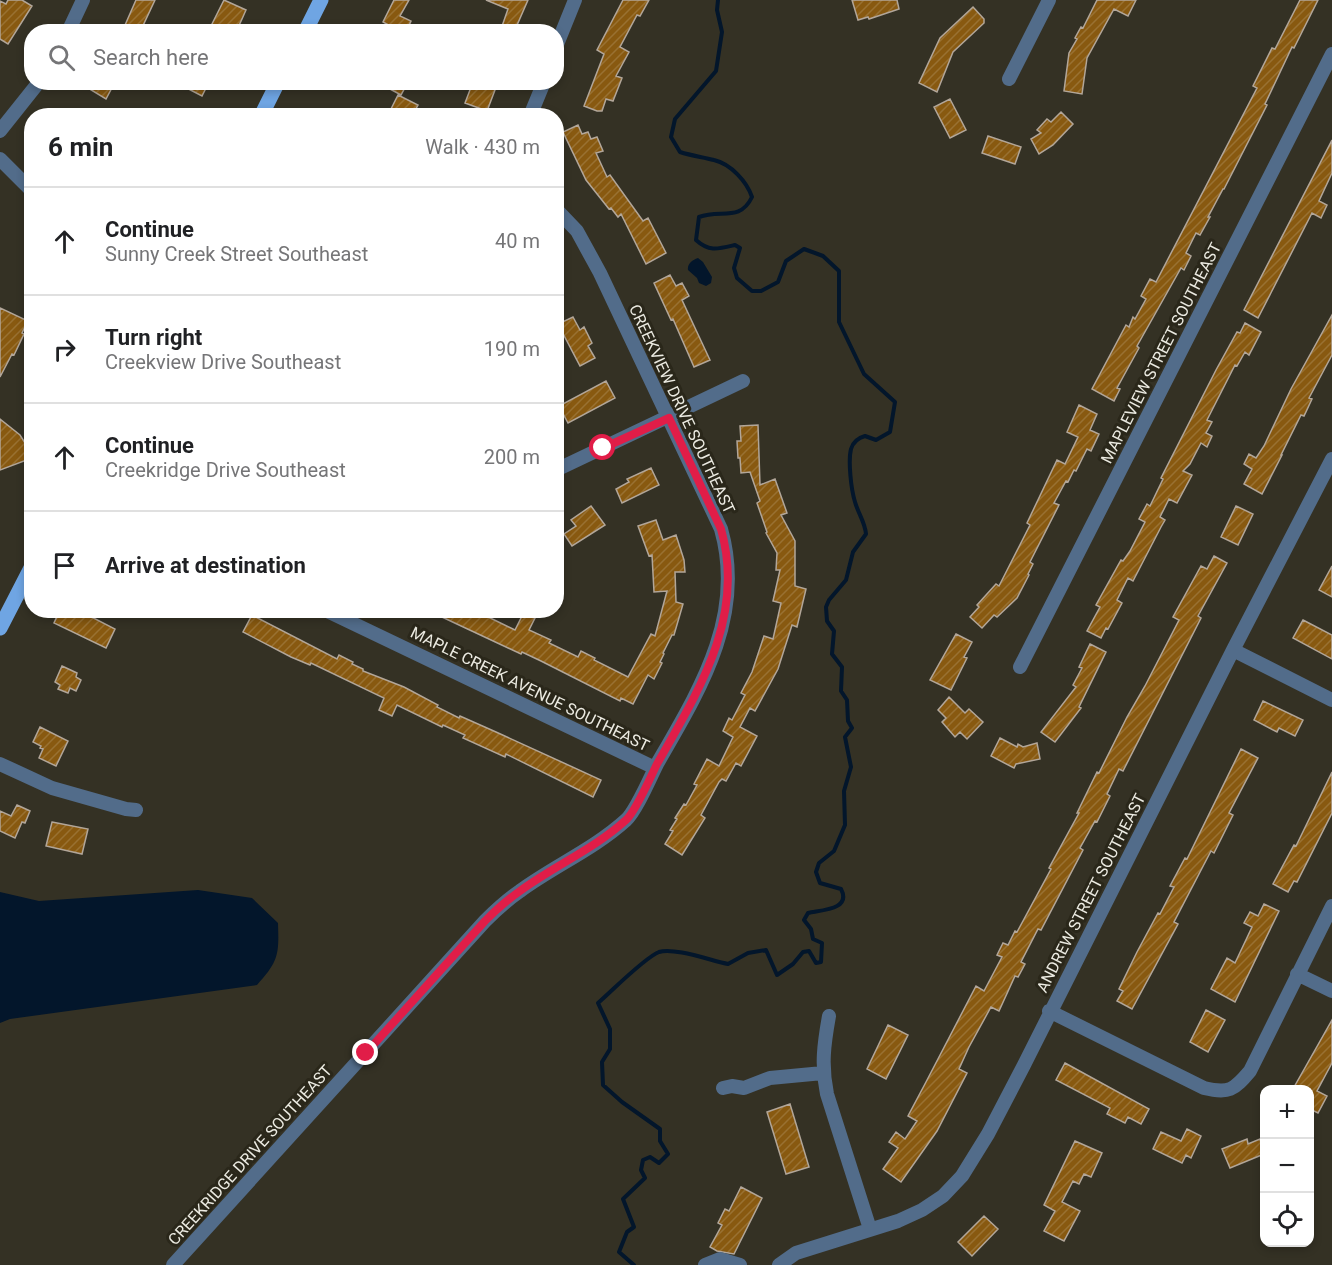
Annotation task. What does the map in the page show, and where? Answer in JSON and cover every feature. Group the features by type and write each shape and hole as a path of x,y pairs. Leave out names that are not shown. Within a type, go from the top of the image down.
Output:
{"main road":[{"path":"309,24 321,0"},
{"path":"265,108 274,90"},
{"path":"0,628 24,582"}],"street":[{"path":"72,24 84,0"},
{"path":"564,27 575,0"},
{"path":"1009,79 1049,0"},
{"name":"MAPLEVIEW STREET SOUTHEAST","path":"1020,667 1332,54"},
{"path":"0,131 33,90"},
{"path":"533,108 540,90"},
{"path":"0,159 24,182"},
{"name":"CREEKVIEW DRIVE SOUTHEAST","path":"564,217 577,231 600,273 721,529 726,547 727,604 717,647 703,679 656,768"},
{"path":"564,466 743,381"},
{"name":"ANDREW STREET SOUTHEAST","path":"780,1265 796,1253 898,1221 922,1210 943,1196 962,1176 993,1124 1332,459"},
{"name":"MAPLE CREEK AVENUE SOUTHEAST","path":"342,618 656,768"},
{"path":"1233,650 1332,700"},
{"path":"0,765 52,788 120,808 136,810"},
{"name":"CREEKRIDGE DRIVE SOUTHEAST","path":"173,1265 485,921 521,890 581,853 628,818 656,768"},
{"path":"1049,1011 1204,1088 1221,1092 1236,1087 1250,1071 1332,906"},
{"path":"1297,974 1332,991"},
{"path":"829,1016 823,1054 823,1073 827,1094 870,1229"},
{"path":"723,1088 732,1086 744,1088 770,1078 823,1073"},
{"path":"705,1265 720,1259 740,1265"}],"water":[{"path":"698,258 712,277 711,283 706,286 699,283 688,270 690,262"},
{"path":"198,890 252,898 278,923 278,950 274,963 257,985 10,1019 0,1023 0,892 39,901"}],"building":[{"path":"8,0 22,0 32,6 8,44 0,39 0,1 6,4"},
{"path":"136,0 155,0 144,24 126,24"},
{"path":"224,0 246,10 240,24 212,24"},
{"path":"394,0 409,0 400,16 411,21 410,24 383,22"},
{"path":"486,0 528,0 518,24 503,24 508,9"},
{"path":"623,0 649,0 640,16 637,15 620,47 629,52 616,76 622,78 613,101 606,99 602,111 597,111 584,106 604,54 597,50"},
{"path":"852,0 897,0 899,9 869,19 868,17 858,20"},
{"path":"1097,0 1136,0 1128,16 1114,9 1087,58 1082,94 1064,91 1069,53"},
{"path":"1300,0 1318,0 1294,48 1292,47 1265,104 1267,105 1208,217 1210,217 1200,235 1196,233 1186,253 1191,256 1184,270 1181,268 1137,346 1139,348 1117,388 1120,389 1114,401 1092,389 1126,325 1129,327 1146,299 1141,296 1150,279 1156,282 1257,88 1253,86 1272,48 1275,49"},
{"path":"973,7 984,19 984,23 953,52 937,92 919,83 940,38"},
{"path":"91,90 111,90 106,99"},
{"path":"190,90 205,90 202,96"},
{"path":"392,90 404,90 401,95"},
{"path":"470,90 495,90 488,108 479,108 465,103"},
{"path":"398,95 418,105 416,108 392,108"},
{"path":"950,99 966,130 950,138 934,107"},
{"path":"1061,112 1073,124 1053,145 1039,154 1031,139 1041,133 1037,130 1047,119 1051,122"},
{"path":"578,125 582,134 588,132 591,139 597,137 603,151 596,153 607,177 610,175 643,221 648,218 666,253 646,264 621,214 618,217 611,208 609,209 586,180 564,132"},
{"path":"988,136 1021,147 1015,164 982,153"},
{"path":"1332,140 1332,173 1319,201 1327,205 1321,218 1312,213 1258,318 1244,310"},
{"path":"670,275 676,286 682,283 689,296 682,300 710,360 694,367 654,283"},
{"path":"0,308 24,319 22,333 24,334 0,377"},
{"path":"1332,315 1332,355 1309,398 1312,399 1304,416 1301,415 1262,494 1244,484 1252,469 1244,464 1249,454 1256,458 1264,446 1291,389"},
{"path":"573,317 580,330 584,327 592,343 588,346 595,358 580,366 564,335 564,321"},
{"path":"1245,323 1261,332 1249,355 1245,352 1237,366 1235,365 1207,420 1212,422 1206,433 1212,436 1207,447 1201,443 1190,464 1183,471 1192,475 1177,503 1169,499 1160,517 1165,520 1133,581 1128,578 1117,600 1122,603 1101,638 1087,631 1100,607 1096,605 1121,560 1123,561 1130,551 1145,522 1139,519 1147,504 1150,506 1163,479 1161,478 1216,370 1237,332 1240,333"},
{"path":"606,381 615,398 568,423 564,415 564,403"},
{"path":"1079,405 1097,414 1090,430 1099,434 1091,451 1087,449 1076,471 1074,470 1068,482 1066,481 1054,503 1059,505 1030,562 1033,564 1017,598 997,617 994,615 982,628 970,617 979,607 977,605 996,584 999,586 1030,525 1027,523 1057,460 1065,464 1078,437 1067,432"},
{"path":"0,419 20,435 24,441 24,461 0,470"},
{"path":"758,425 760,485 775,479 787,513 781,515 795,541 795,586 806,589 797,627 792,625 778,669 755,711 750,708 740,727 757,736 741,766 736,763 726,781 722,779 719,782 701,815 705,818 682,855 665,844 673,831 670,830 677,819 675,818 684,804 686,805 697,785 694,784 707,759 719,766 733,737 723,731 729,718 732,720 745,695 741,693 752,672 764,636 773,639 781,603 773,601 780,570 776,570 777,553 766,533 757,503 760,501 750,472 741,473 740,458 738,458 737,441 741,441 740,426"},
{"path":"651,468 659,485 622,503 616,489 629,482 627,479"},
{"path":"591,506 605,525 572,546 564,534 576,526 571,520"},
{"path":"1236,506 1253,514 1238,545 1221,537"},
{"path":"656,520 663,540 676,535 684,560 685,572 675,572 676,602 683,604 674,635 663,653 660,662 662,663 654,679 648,675 633,704 621,698 620,701 522,652 521,654 444,618 490,618 515,630 521,618 535,618 529,630 551,640 549,643 578,657 581,651 628,677 651,634 655,636 667,591 654,592 652,555 649,556 638,526"},
{"path":"1214,556 1227,563 1198,616 1201,618 1123,771 1119,769 1107,794 1110,796 1080,848 1083,850 1041,930 1038,929 1021,962 1025,964 1018,977 1015,976 999,1011 991,1007 969,1047 959,1069 967,1073 937,1131 901,1182 883,1169 898,1148 889,1142 896,1132 905,1139 917,1121 908,1116 976,986 984,991 1002,957 997,955 1003,943 1008,945 1015,931 1017,932 1079,813 1077,813 1097,772 1099,773 1179,620 1173,617 1201,566 1207,569"},
{"path":"1332,566 1332,597 1319,590"},
{"path":"56,618 94,618 115,629 106,648 54,623"},
{"path":"250,618 258,618 337,659 339,655 353,662 352,664 363,671 404,687 459,718 460,716 601,780 593,797 506,754 505,757 463,738 465,735 443,725 442,727 397,705 392,716 379,710 384,698 311,663 310,665 291,657 243,632"},
{"path":"1303,620 1332,635 1332,659 1293,638"},
{"path":"956,634 972,642 964,657 967,658 951,690 930,680"},
{"path":"1090,644 1106,652 1079,707 1081,708 1055,742 1041,732 1076,687 1073,685 1082,668 1079,667"},
{"path":"62,666 77,673 76,677 81,680 76,691 70,688 68,693 58,689 60,685 55,682"},
{"path":"949,697 965,713 969,709 983,722 967,739 960,732 955,737 942,722 946,718 938,710"},
{"path":"1263,701 1303,720 1295,736 1279,728 1277,732 1254,720"},
{"path":"40,727 68,741 56,766 39,758 43,749 33,742"},
{"path":"1000,738 1017,747 1018,744 1023,747 1037,743 1040,759 1016,764 1014,768 991,756"},
{"path":"1241,749 1258,758 1229,813 1233,815 1214,853 1211,851 1174,922 1178,924 1132,1009 1117,1001 1123,991 1119,989 1174,887 1170,886 1185,858 1187,859"},
{"path":"1332,772 1332,813 1297,882 1294,881 1288,892 1273,884 1294,845 1296,846"},
{"path":"17,805 30,811 15,838 0,831 0,811 11,816"},
{"path":"52,822 88,829 82,854 46,846"},
{"path":"1264,904 1279,911 1235,1002 1211,989 1227,958 1235,963 1252,927 1244,923 1250,912 1258,916"},
{"path":"1206,1010 1225,1020 1208,1052 1190,1042"},
{"path":"1332,1020 1332,1063 1317,1091 1327,1096 1318,1113 1314,1111 1314,1085 1295,1085"},
{"path":"888,1025 908,1035 886,1079 867,1069"},
{"path":"1065,1063 1149,1109 1141,1124 1128,1117 1125,1123 1107,1114 1110,1108 1056,1080"},
{"path":"790,1104 809,1167 786,1174 767,1112"},
{"path":"1187,1129 1201,1136 1191,1158 1186,1155 1182,1163 1153,1149 1161,1132 1181,1141"},
{"path":"1247,1139 1248,1144 1260,1139 1260,1156 1230,1168 1222,1149"},
{"path":"1075,1141 1102,1153 1091,1177 1084,1174 1079,1184 1073,1181 1062,1202 1080,1211 1064,1241 1044,1231 1055,1211 1044,1205"},
{"path":"741,1187 762,1198 734,1254 717,1251 710,1247 722,1225 718,1223 725,1209 729,1211"},
{"path":"984,1216 998,1229 972,1256 958,1242"}],"waterway":[{"path":"634,1265 619,1252 627,1232 634,1227 623,1199 645,1178 641,1170 643,1160 650,1157 659,1163 668,1154 660,1141 660,1129 622,1102 603,1085 602,1062 610,1049 610,1029 598,1003 637,968 659,952 674,951 728,964 748,953 766,950 777,975 793,964 803,952 809,951 816,963 821,962 822,943 813,939 811,929 804,920 808,913 833,908 842,901 841,889 820,883 816,872 819,863 834,851 845,825 844,791 851,767 845,737 852,728 848,721 847,700 841,691 842,667 832,654 834,631 827,621 826,607 846,580 853,552 866,534 852,490 851,449 854,442 862,437 876,440 890,432 895,402 864,374 839,322 839,271 823,256 804,249 786,261 778,282 761,291 752,291 737,278 734,268 740,248 735,245 710,248 696,240 699,217 742,210 752,197 742,180 726,165 680,152 671,137 675,119 716,71 722,32 717,10 718,0"}],"route":[{"path":"366,1053 502,905 521,890 581,853 628,818 703,679 717,647 727,604 726,547 721,529 669,418 603,448"}]}
